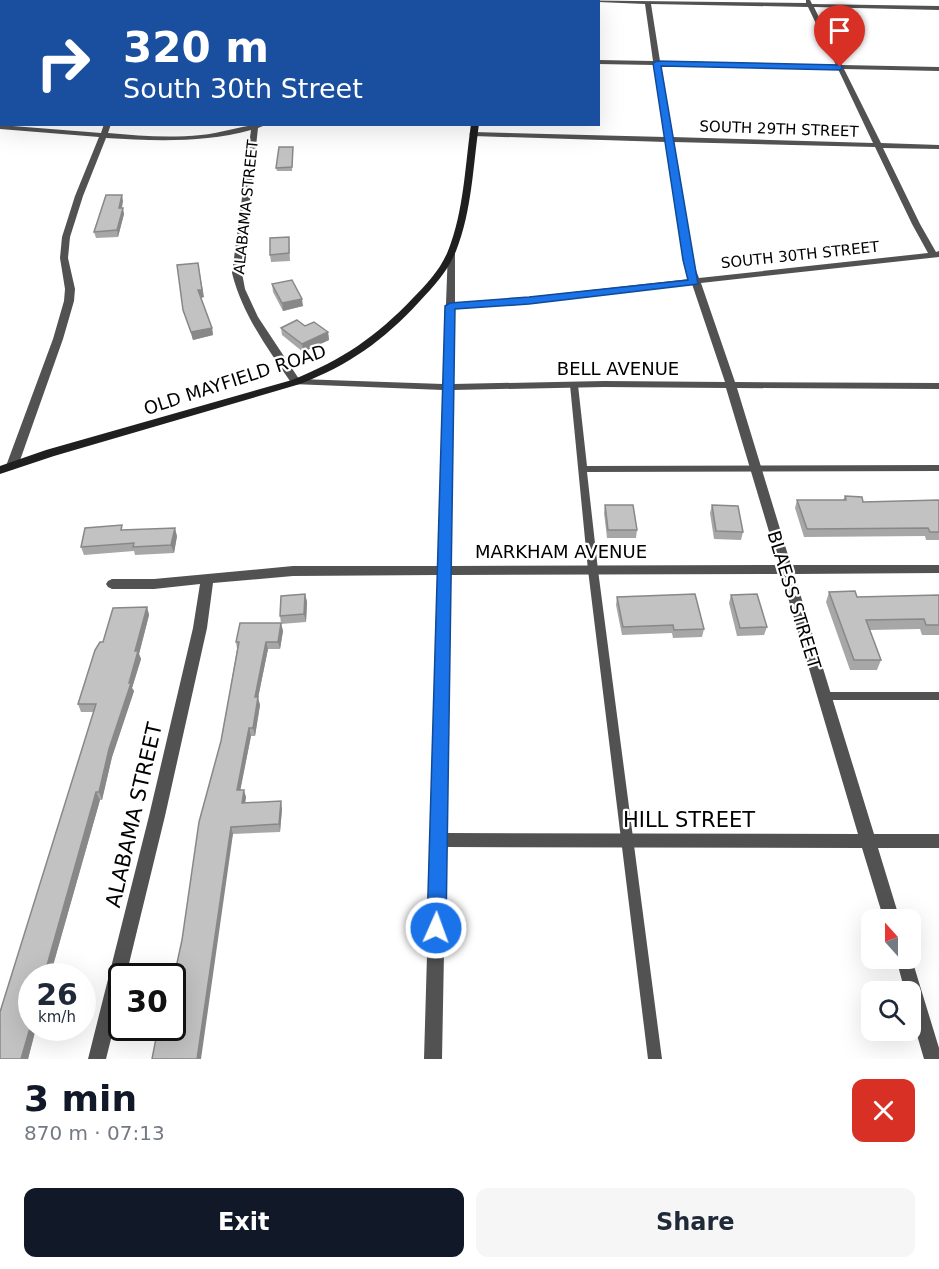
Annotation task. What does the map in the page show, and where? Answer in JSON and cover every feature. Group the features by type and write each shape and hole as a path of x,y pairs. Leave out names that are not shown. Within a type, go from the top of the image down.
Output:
{"main road":[{"name":"OLD MAYFIELD ROAD","path":"0,470 297,382 331,369 371,344 437,278 451,252 461,216 474,129"}],"street":[{"path":"600,0 809,3 939,8"},
{"name":"BLAESS STREET","path":"647,1 688,260 731,387 784,569 889,909"},
{"path":"809,3 916,224 936,255"},
{"path":"600,62 939,69"},
{"path":"12,466 66,311 70,289 64,258 66,237 79,196 107,126"},
{"path":"0,127 179,138 255,126"},
{"name":"ALABAMA STREET","path":"255,126 237,273 241,294 256,326 297,382"},
{"name":"SOUTH 29TH STREET","path":"474,129 669,140 939,147"},
{"path":"433,1059 451,252"},
{"name":"SOUTH 30TH STREET","path":"450,306 529,300 936,255"},
{"name":"BELL AVENUE","path":"297,382 448,387 939,386"},
{"name":"MARKHAM AVENUE","path":"112,584 207,580 293,571 939,569"},
{"name":"ALABAMA STREET","path":"97,1059 157,816 200,628 207,580"},
{"name":"HILL STREET","path":"439,840 939,841"},
{"path":"907,969 933,1059"}],"lane":[{"path":"574,385 593,570 655,1059"},
{"path":"583,469 939,468"},
{"path":"824,696 939,696"}],"building":[{"path":"279,147 293,147 292,167 276,168"},
{"path":"106,195 122,195 119,208 123,208 117,230 94,232"},
{"path":"289,237 289,253 270,255 270,238"},
{"path":"198,263 202,290 198,290 212,328 191,332 183,310 177,265"},
{"path":"292,280 302,299 282,303 272,284"},
{"path":"297,320 305,326 314,322 328,332 302,344 281,328"},
{"path":"845,496 862,497 863,502 939,500 939,532 930,532 928,528 807,529 797,500 846,500"},
{"path":"605,505 633,505 637,530 608,530"},
{"path":"712,505 738,506 743,532 716,531"},
{"path":"122,525 121,530 175,528 171,545 133,547 134,543 81,547 85,528"},
{"path":"855,591 857,597 939,595 939,625 926,625 924,619 866,620 881,660 854,660 829,592"},
{"path":"305,594 304,614 280,616 281,596"},
{"path":"695,594 704,629 674,630 673,625 623,627 617,597"},
{"path":"757,594 767,627 740,628 731,595"},
{"path":"147,607 135,651 138,651 129,683 131,683 109,749 99,792 96,792 48,963 18,963 18,1041 26,1041 21,1059 0,1059 0,1012 96,704 78,704 95,650 100,642 103,642 113,608"},
{"path":"240,623 281,623 278,642 266,642 255,697 258,697 253,728 249,728 237,790 244,790 242,803 281,801 279,824 231,827 197,1059 152,1059 155,1041 186,1041 186,963 177,963 199,822 221,741 239,642 236,642"}],"route":[{"path":"436,928 450,306 694,282 681,220 657,63 840,67"}]}
